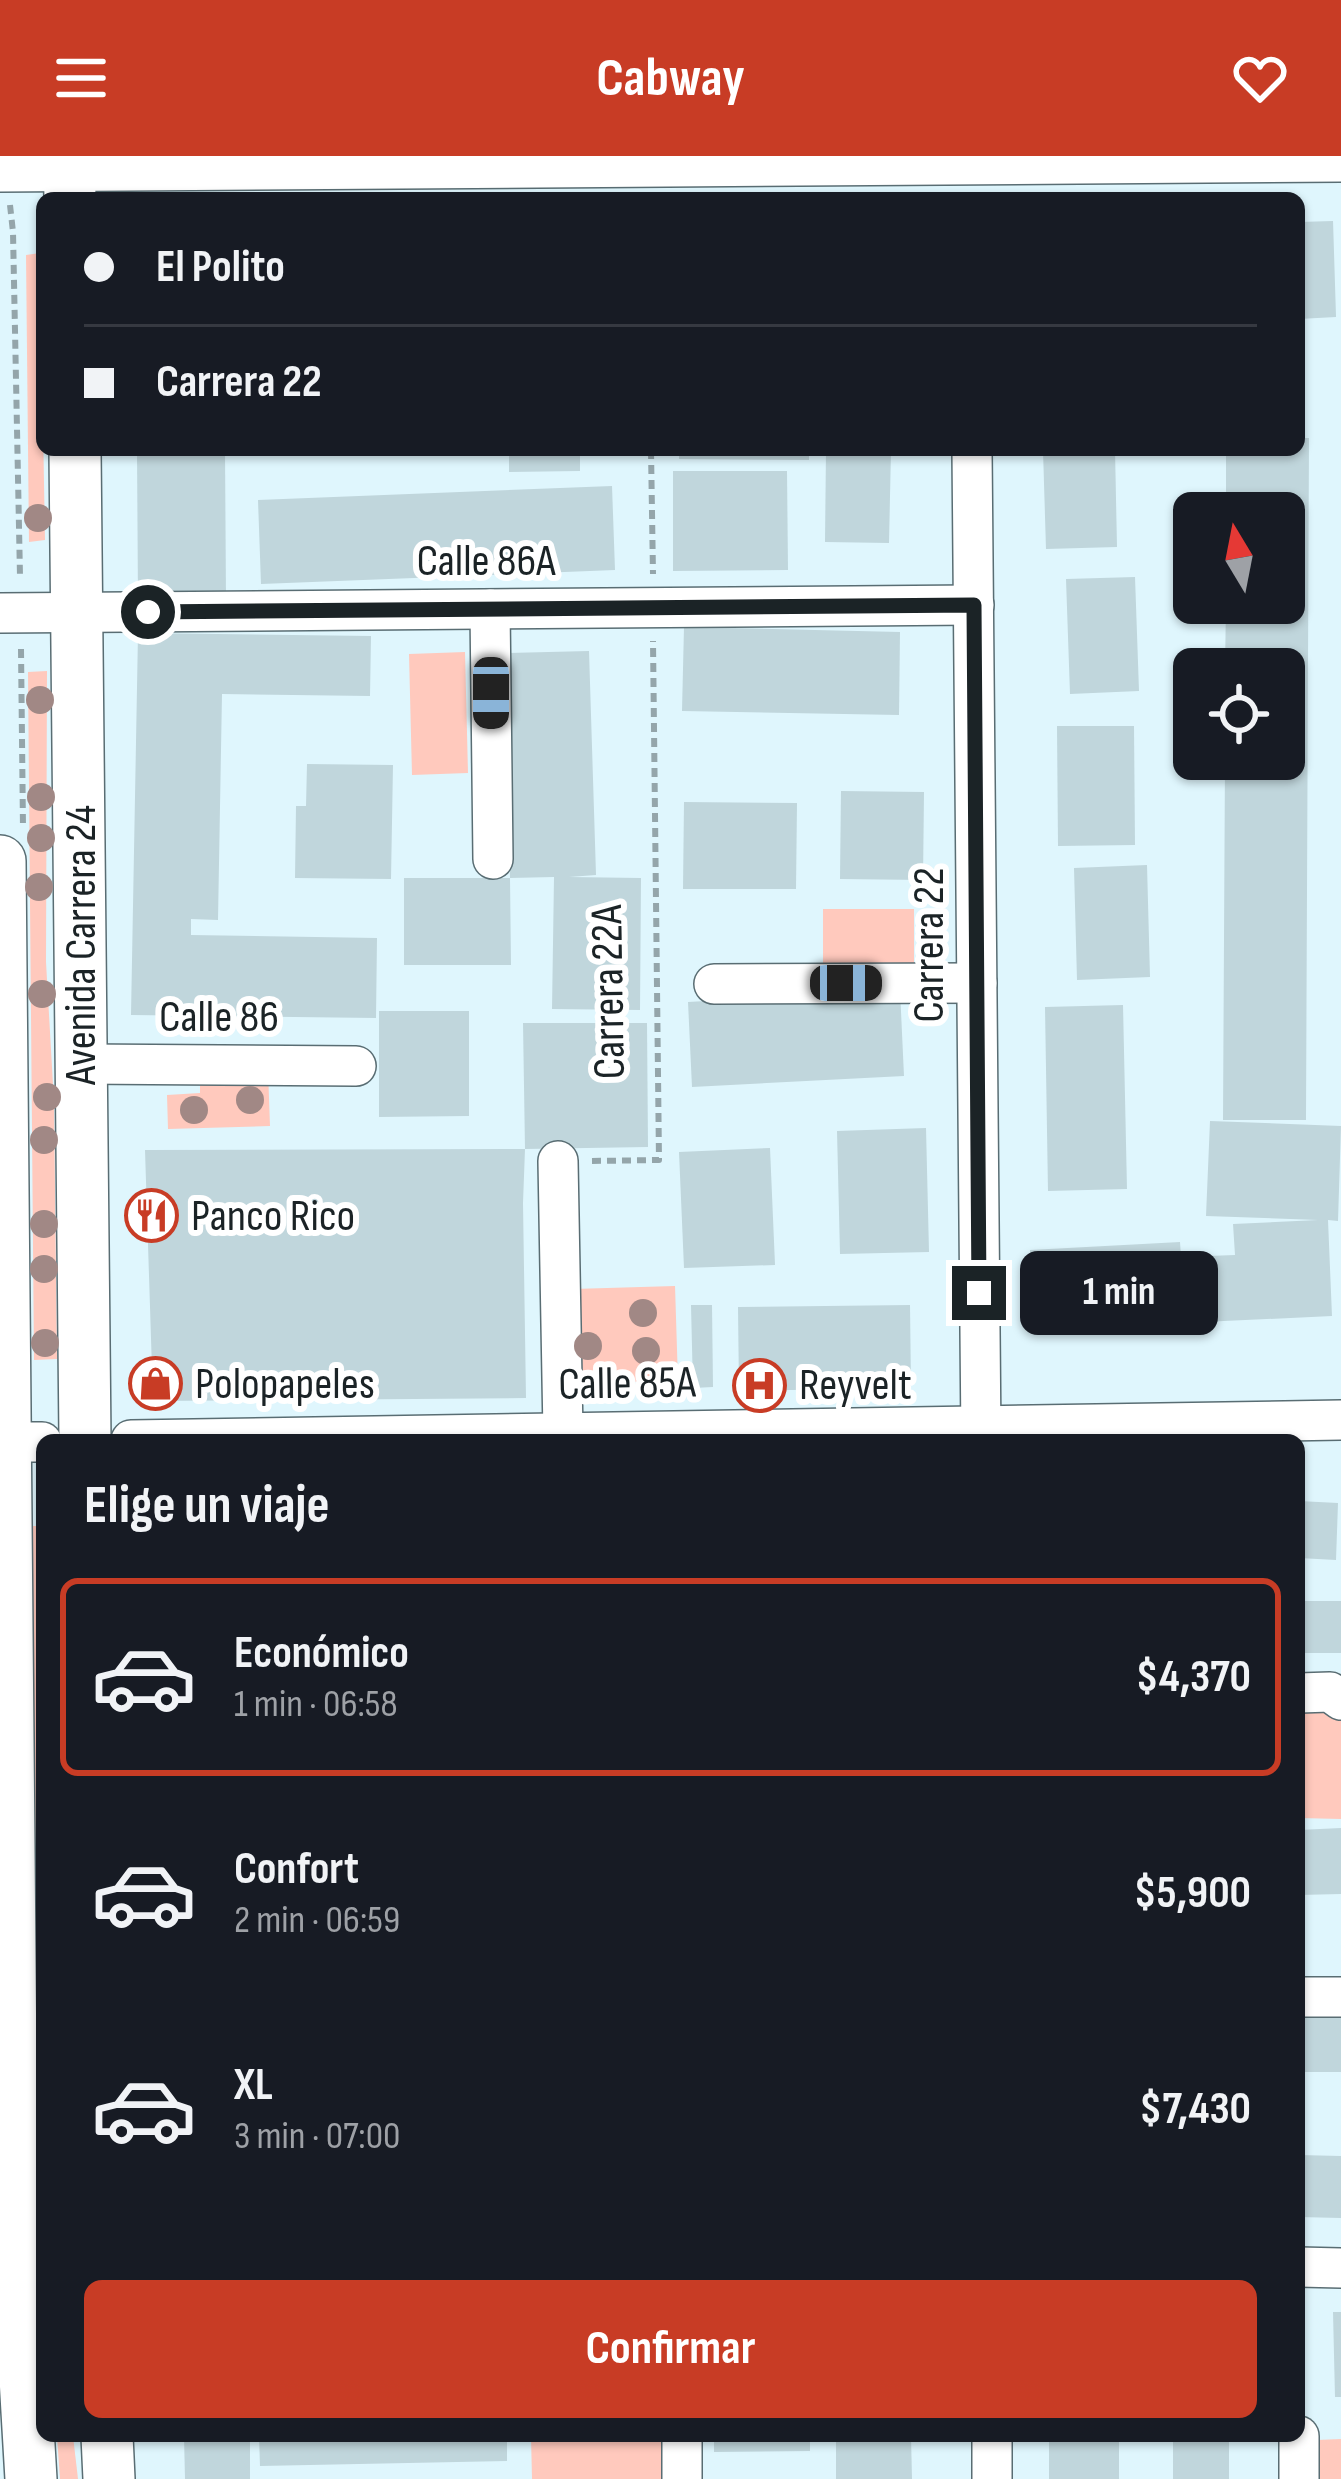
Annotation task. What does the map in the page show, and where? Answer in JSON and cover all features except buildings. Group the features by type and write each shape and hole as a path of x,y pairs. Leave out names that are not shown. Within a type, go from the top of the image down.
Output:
{"main road":[{"name":"Avenida Carrera 24","path":"75,456 85,1434"},
{"name":"Avenida Carrera 24","path":"0,862 15,1442 4,1762 31,2479"},
{"path":"107,2442 109,2479"}],"street":[{"path":"0,172 70,175 348,163 419,184 1341,162"},
{"name":"Carrera 22","path":"972,456 981,1433"},
{"name":"Calle 86A","path":"0,613 974,605"},
{"path":"490,609 493,860"},
{"path":"714,984 977,982"},
{"name":"Calle 86","path":"82,1064 356,1066"},
{"path":"558,1161 563,1433"},
{"name":"Calle 85A","path":"875,1434 1211,1431 1341,1420"},
{"name":"Calle 85A","path":"501,1434 597,1434"},
{"path":"1305,1693 1330,1692 1341,1700"},
{"path":"1305,1997 1341,1997"},
{"path":"1305,2267 1341,2268"},
{"path":"682,2442 682,2479"},
{"path":"992,2442 992,2479"},
{"path":"1299,2442 1299,2479"}],"path":[{"name":"Carrera 22A","path":"558,1161 659,1160 651,456"}],"shaded area":[{"path":"36,254 36,456 44,456 45,540 29,542 26,255"},
{"path":"465,652 468,773 412,775 409,654"},
{"path":"47,671 46,962 54,1102 57,1359 34,1360 28,672"},
{"path":"823,909 914,909 914,980 823,980"},
{"path":"268,1070 270,1126 168,1129 167,1095 200,1093 200,1072"},
{"path":"675,1286 678,1381 575,1383 573,1289"},
{"path":"32,1526 36,1526 35,2044"},
{"path":"1329,1707 1341,1718 1341,1819 1305,1818 1305,1708"},
{"path":"1341,2439 1341,2479 1318,2479 1317,2440"},
{"path":"57,2442 74,2442 78,2479 60,2479"},
{"path":"531,2442 662,2442 662,2479 532,2479"}],"place":[{"name":"Panco Rico","path":"152,1216"},
{"name":"Polopapeles","path":"156,1384"},
{"name":"Reyvelt","path":"760,1385"}],"route":[{"path":"148,612 974,605 979,1293"}]}
